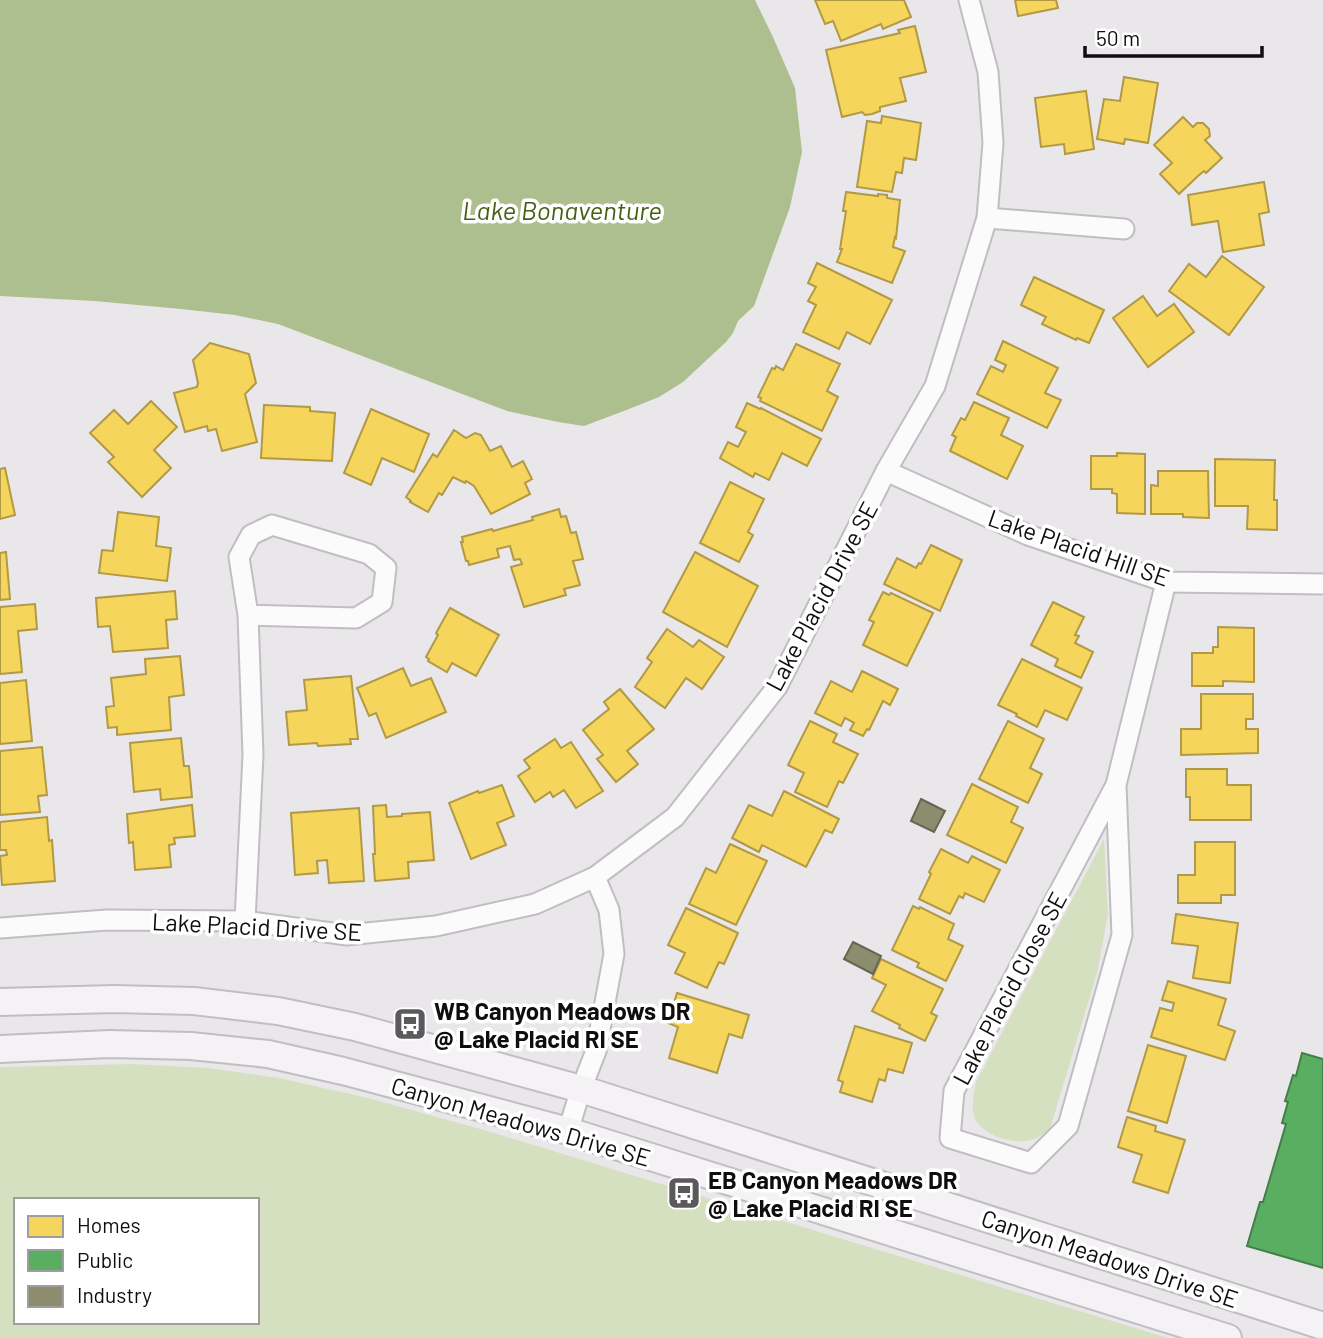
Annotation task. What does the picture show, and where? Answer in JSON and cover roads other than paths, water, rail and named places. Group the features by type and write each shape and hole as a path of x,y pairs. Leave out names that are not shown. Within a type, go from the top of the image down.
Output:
{"main road":[{"name":"Canyon Meadows Drive SE","path":"0,1002 114,999 194,1001 278,1010 355,1027 581,1089 1323,1326"},
{"name":"Canyon Meadows Drive SE","path":"0,1049 110,1044 191,1046 268,1054 343,1071 568,1131 1228,1338"}],"street":[{"name":"Lake Placid Drive SE","path":"0,928 107,920 245,922 347,935 436,926 535,904 595,877 674,817 777,687 886,471 935,386 987,218 993,144 988,72 969,0"},
{"path":"987,218 1124,229"},
{"name":"Lake Placid Hill SE","path":"886,471 1028,535 1166,582 1323,584"},
{"path":"245,922 253,755 248,615 239,557 251,535 272,525 369,554 386,568 382,603 356,618 248,615"},
{"name":"Lake Placid Close SE","path":"1116,785 1122,935 1068,1126 1031,1163 950,1138 954,1091 1116,785 1166,582"},
{"path":"568,1131 596,1051 614,954 609,910 595,877"}],"water":[{"name":"Lake Bonaventure","path":"0,0 755,0 795,88 802,152 790,207 754,306 738,321 726,342 683,382 659,397 584,426 507,411 278,324 235,315 181,309 0,296"}],"place":[{"name":"WB Canyon Meadows DR @ Lake Placid RI SE","path":"410,1024"},
{"name":"EB Canyon Meadows DR @ Lake Placid RI SE","path":"684,1193"}]}
